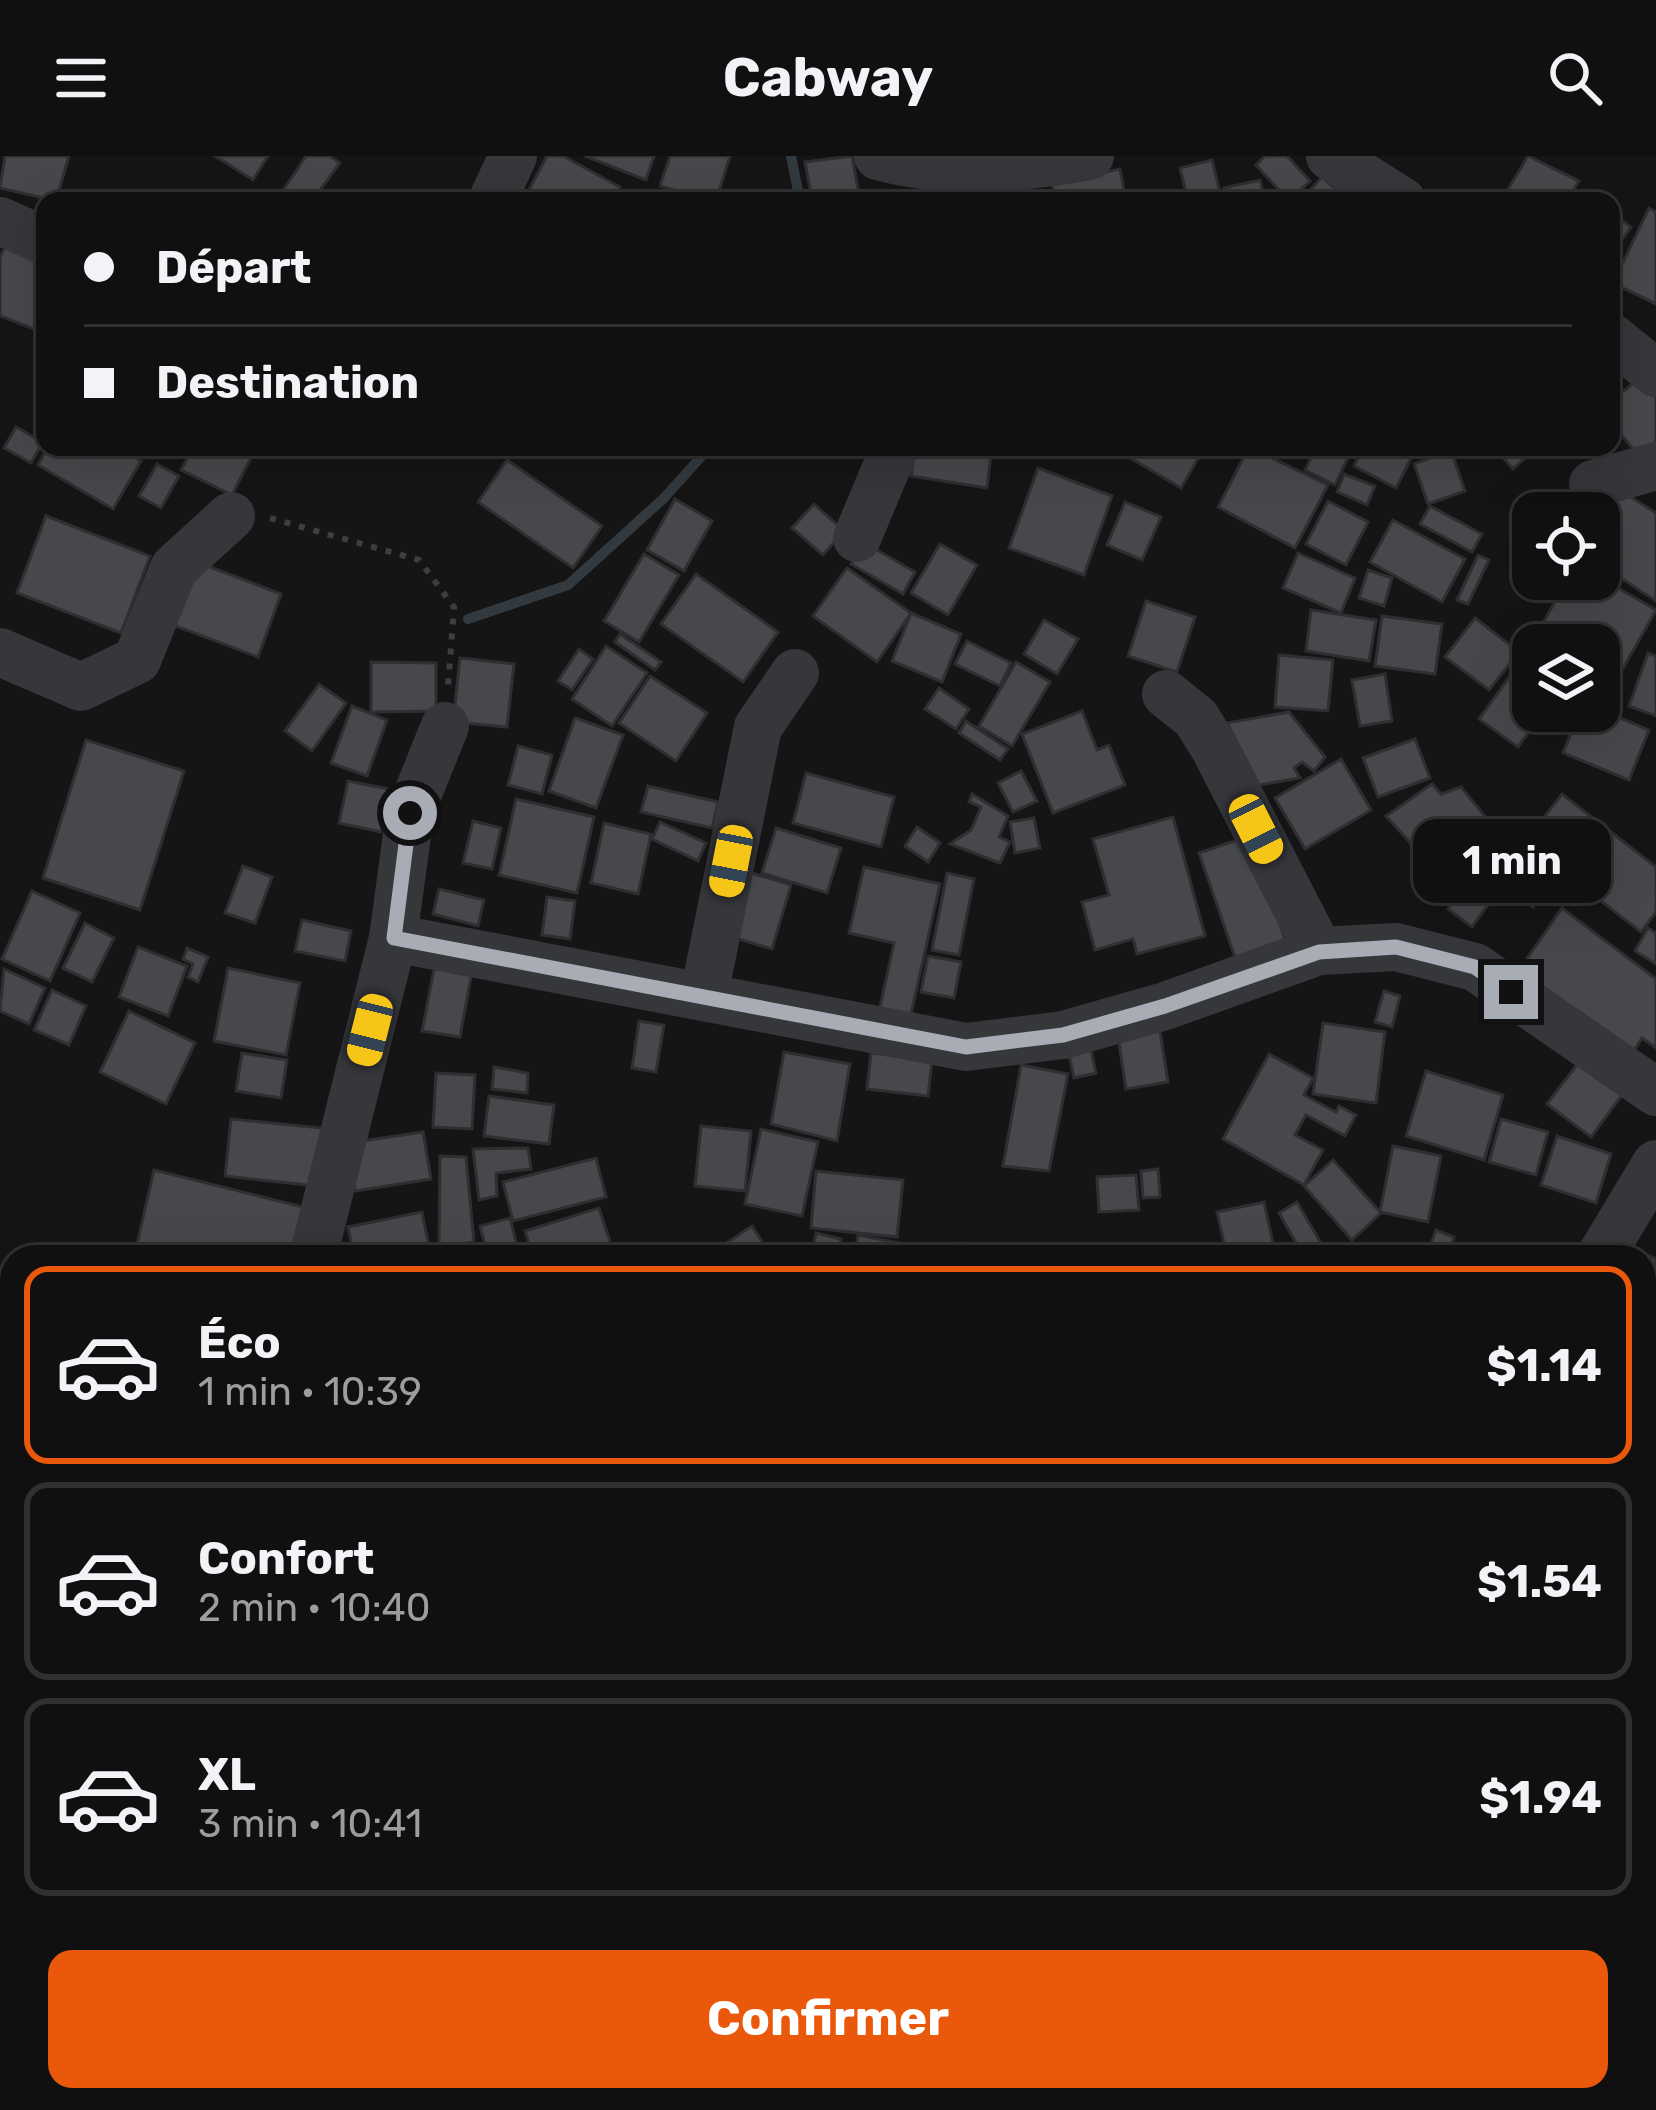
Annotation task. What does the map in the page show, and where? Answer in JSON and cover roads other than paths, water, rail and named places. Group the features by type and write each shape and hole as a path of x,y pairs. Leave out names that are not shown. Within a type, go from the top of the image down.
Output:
{"street":[{"path":"496,192 513,156"},
{"path":"907,175 1034,166 1090,156"},
{"path":"1330,156 1388,192"},
{"path":"0,221 36,237"},
{"path":"1620,344 1656,373"},
{"path":"857,538 891,456"},
{"path":"1593,484 1656,466"},
{"path":"0,652 81,687 137,660 174,568 231,516"},
{"path":"704,995 758,727 796,673"},
{"path":"1166,694 1196,718 1214,747 1319,952"},
{"path":"316,1245 394,938 410,813 445,726"},
{"path":"394,938 966,1047 1063,1035 1165,1006 1319,952 1396,947 1475,967 1656,1092"},
{"path":"1607,1245 1656,1164"}],"waterway":[{"path":"791,156 798,192"},
{"path":"468,619 568,585 663,499 702,456"}]}
